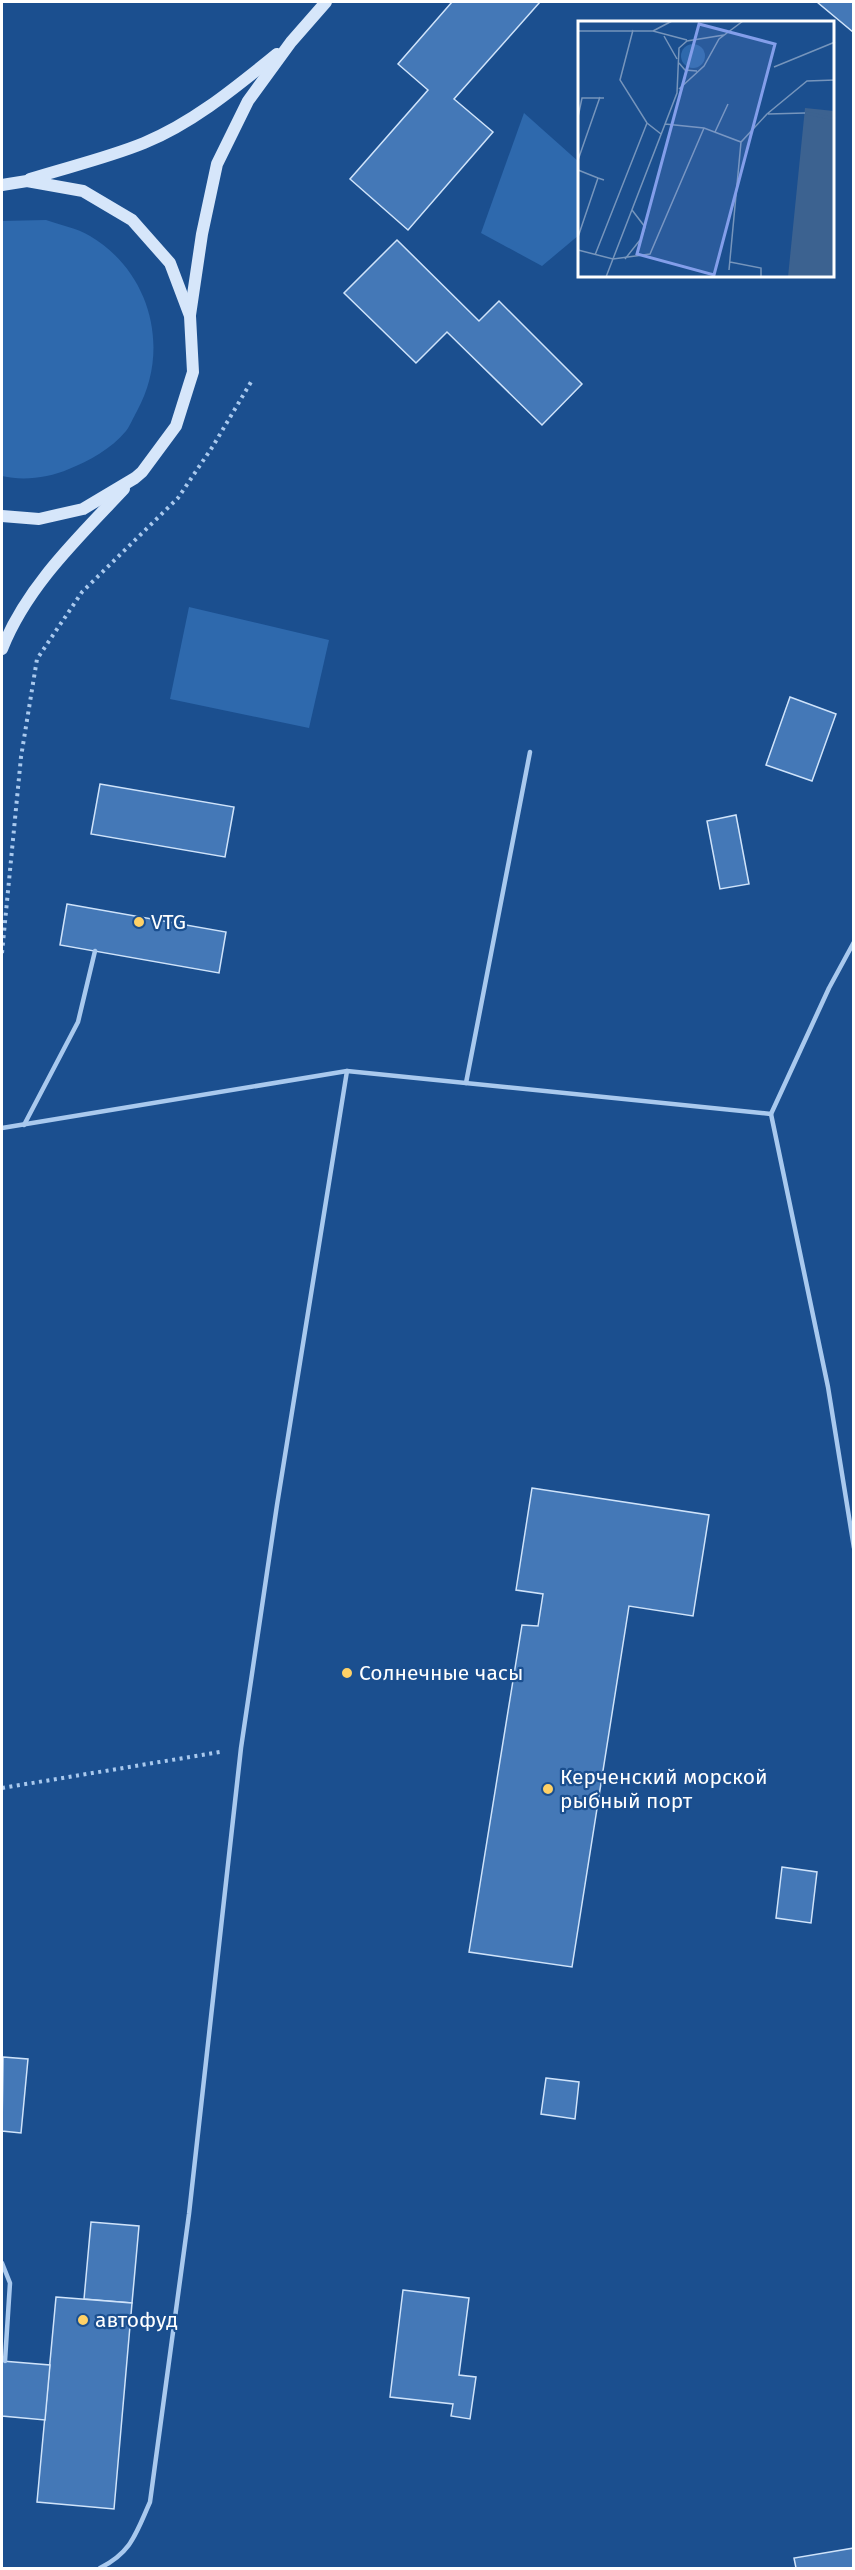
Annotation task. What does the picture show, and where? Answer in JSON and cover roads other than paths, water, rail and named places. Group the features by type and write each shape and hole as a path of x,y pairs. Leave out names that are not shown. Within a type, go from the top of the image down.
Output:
{"main road":[{"path":"2,649 26,604 53,563 142,472 176,426 193,372 190,316 202,234 217,164 248,101 291,42 326,2"},
{"path":"2,185 27,181 145,143 194,116 244,81 291,42"},
{"path":"27,181 83,191 132,220 170,262 190,316"},
{"path":"2,516 39,519 83,509 135,478"}],"lane":[{"path":"466,1083 530,752"},
{"path":"854,942 829,988 771,1114 828,1387 854,1548"},
{"path":"24,1125 78,1023 95,951"},
{"path":"100,2568 119,2559 135,2536 150,2502 189,2214 241,1748 277,1504 346,1071"},
{"path":"2,1128 346,1071 771,1114"},
{"path":"2,2264 10,2283 5,2361"}],"place":[{"name":"VTG","path":"139,922"},
{"name":"Солнечные часы","path":"347,1673"},
{"name":"Керченский морской рыбный порт","path":"548,1789"},
{"name":"автофуд","path":"83,2320"}]}
